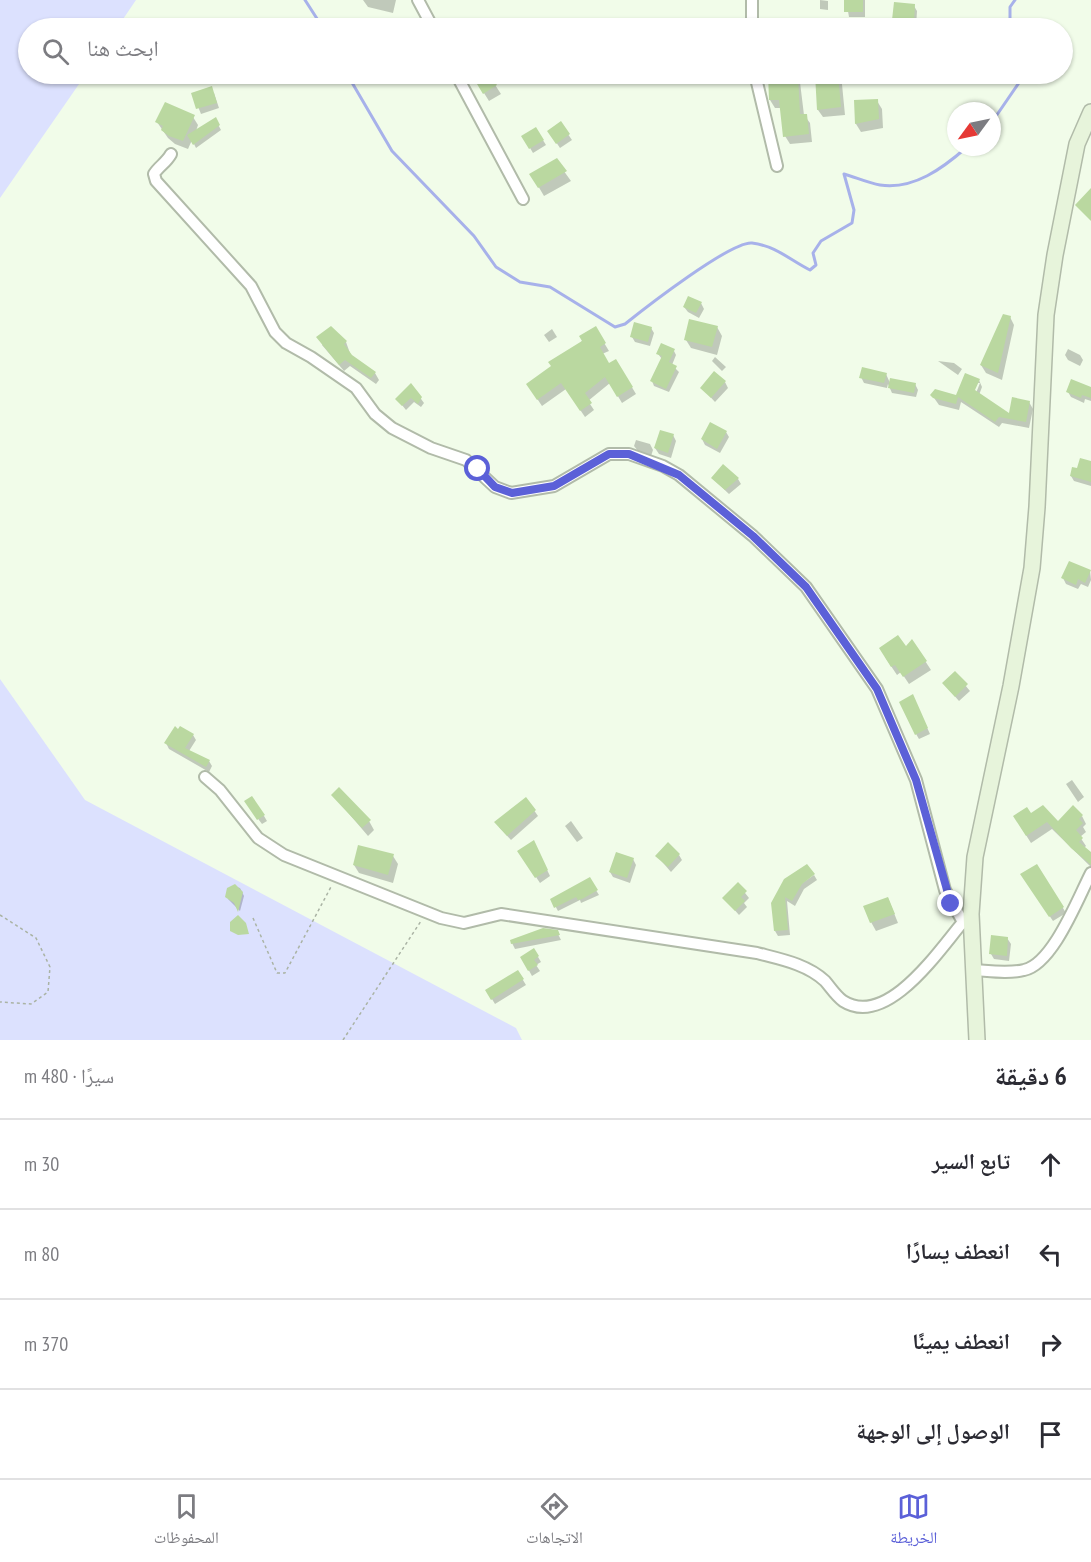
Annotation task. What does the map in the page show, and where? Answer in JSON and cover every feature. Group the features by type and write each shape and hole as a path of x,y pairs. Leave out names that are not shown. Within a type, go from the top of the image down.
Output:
{"main road":[{"path":"977,1040 974,970 967,922 975,857 1011,686 1032,568 1037,507 1041,380 1050,285 1077,144 1091,112"}],"street":[{"path":"418,0 428,18"},
{"path":"752,0 752,18"},
{"path":"461,84 523,199"},
{"path":"757,84 765,125 777,166"},
{"path":"171,154 166,163 158,167 154,174 156,180 251,286 275,332 286,343 356,388 381,422 409,438 466,460 495,487 512,493 554,486 609,454 619,452 649,460 679,475 698,489 789,569 806,587 877,689 916,780 945,890 967,922 906,987 879,1005 866,1009 853,1007 841,1000 824,980 811,971 789,961 757,953 567,922 501,914 464,923 427,913 284,855 258,838 220,790 205,777"},
{"path":"974,970 1025,970 1038,965 1059,936 1091,873"}],"path":[{"path":"253,918 277,973 285,973 335,876"},
{"path":"343,1040 427,913"},
{"path":"0,915 36,938 50,968 48,992 31,1004 0,1002"}],"shaded area":[{"path":"0,0 136,0 124,18 18,18 18,84 79,84 0,198"},
{"path":"0,679 85,800 516,1028 522,1040 0,1040"}],"building":[{"path":"844,0 863,0 863,12 844,12"},
{"path":"894,2 915,4 914,18 892,18"},
{"path":"477,84 496,84 497,85 483,94"},
{"path":"768,84 798,84 800,114 807,114 809,134 783,137 779,100 769,100"},
{"path":"816,84 839,84 841,107 817,110"},
{"path":"212,86 217,103 196,109 191,93"},
{"path":"878,99 879,119 855,124 854,100"},
{"path":"165,102 195,115 183,141 169,136 161,130 163,126 155,122"},
{"path":"216,117 220,125 193,145 187,135"},
{"path":"561,121 570,134 556,144 547,131"},
{"path":"536,127 544,140 529,149 521,136"},
{"path":"557,158 567,171 538,188 529,174"},
{"path":"1091,188 1091,221 1075,205"},
{"path":"688,296 702,302 696,313 683,307"},
{"path":"1003,314 1011,316 998,373 980,365"},
{"path":"689,319 718,326 712,347 684,340"},
{"path":"634,322 652,327 648,342 630,337"},
{"path":"331,326 347,341 344,344 352,355 376,372 371,378 345,360 339,365 316,337"},
{"path":"596,326 606,343 600,347 609,363 616,359 633,387 617,397 605,377 585,393 592,403 580,411 561,383 537,400 526,384 551,366 548,362 582,341 579,336"},
{"path":"661,343 675,349 669,362 677,366 666,389 650,381 662,356 656,354"},
{"path":"862,367 887,373 884,383 859,378"},
{"path":"714,371 726,381 711,398 700,388"},
{"path":"965,373 980,379 975,390 1009,413 1012,397 1030,401 1026,422 999,417 995,422 958,397 956,404 933,398 930,395 935,389 956,395"},
{"path":"890,378 916,383 914,393 888,388"},
{"path":"1071,379 1091,387 1091,398 1082,395 1081,398 1066,392"},
{"path":"411,383 422,397 418,404 411,398 402,406 395,399"},
{"path":"710,422 727,431 717,449 701,439"},
{"path":"660,430 674,434 668,453 654,448"},
{"path":"1080,458 1091,461 1091,482 1070,476 1072,467 1077,468"},
{"path":"723,464 739,478 725,490 711,478"},
{"path":"1069,561 1091,570 1085,583 1078,579 1076,585 1061,578"},
{"path":"898,635 906,646 912,639 927,661 903,677 895,665 891,667 879,648"},
{"path":"955,671 968,684 955,697 942,683"},
{"path":"913,694 928,728 915,735 899,702"},
{"path":"175,726 178,729 180,726 194,734 185,748 210,760 206,767 164,743"},
{"path":"339,787 371,820 362,828 331,795"},
{"path":"252,796 265,815 257,820 244,801"},
{"path":"526,797 536,810 507,836 494,822"},
{"path":"1043,805 1058,821 1073,805 1083,815 1079,819 1083,823 1076,830 1083,838 1079,842 1091,852 1091,865 1071,848 1047,822 1026,836 1013,816 1027,807 1031,813"},
{"path":"534,840 548,870 535,878 517,851"},
{"path":"668,842 680,854 668,867 655,856"},
{"path":"358,845 394,854 388,875 353,865"},
{"path":"616,852 634,858 627,878 609,872"},
{"path":"807,864 815,874 802,884 792,901 785,897 788,930 774,931 771,903 784,879"},
{"path":"1037,864 1064,907 1049,917 1020,874"},
{"path":"590,877 598,890 582,899 578,900 576,897 554,908 550,899"},
{"path":"738,882 747,891 741,897 745,901 735,911 722,898"},
{"path":"235,884 243,892 238,912 234,903 225,897 227,888"},
{"path":"888,897 895,914 870,923 863,906"},
{"path":"238,915 246,923 249,934 238,935 230,931 230,922"},
{"path":"543,928 558,930 560,935 511,944 510,940"},
{"path":"991,935 1008,937 1007,956 989,954"},
{"path":"534,948 539,956 534,960 538,965 528,971 520,957"},
{"path":"518,970 524,979 491,1000 485,990"}],"waterway":[{"path":"305,0 317,18"},
{"path":"1010,18 1010,7 1015,0"},
{"path":"353,84 392,151 474,236 496,267 520,282 550,287 615,327 625,324 688,277 741,245 752,243 768,247 810,270 816,265 813,253 821,241 852,223 854,210 844,174 871,183 893,186 927,176 956,156"},
{"path":"1001,109 1018,84"}],"route":[{"path":"478,469 495,487 512,493 554,486 609,454 619,452 649,460 679,475 698,489 789,569 806,587 877,689 916,780 945,890 951,904"}]}
